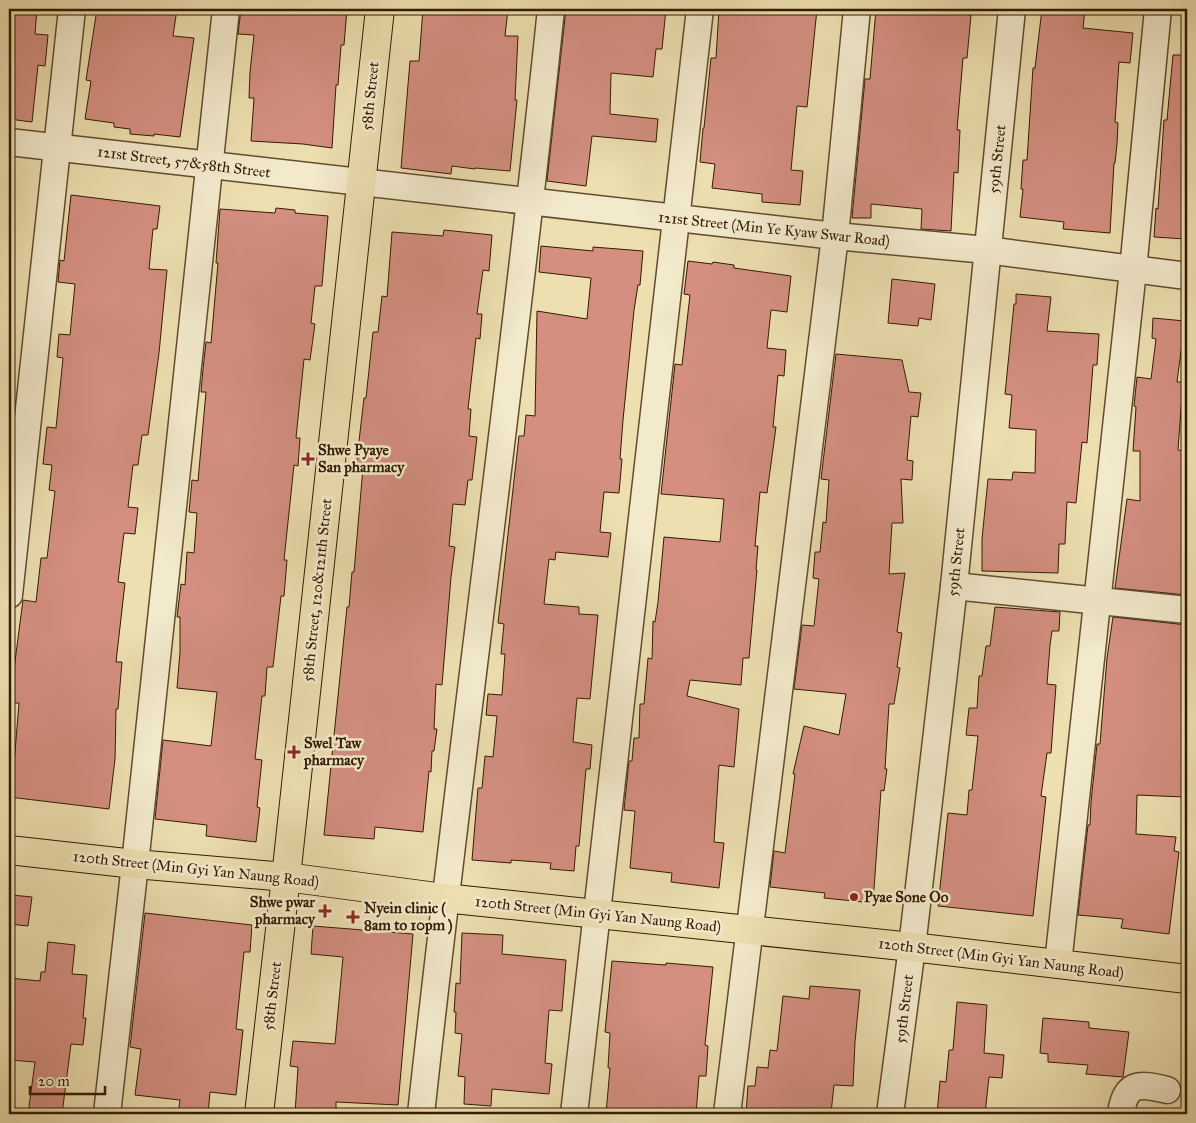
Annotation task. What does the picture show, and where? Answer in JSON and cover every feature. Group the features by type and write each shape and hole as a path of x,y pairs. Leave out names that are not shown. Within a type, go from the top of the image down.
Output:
{"main road":[{"name":"58th Street","path":"360,183 380,9"},
{"name":"58th Street, 120&121th Street","path":"286,877 360,183"},
{"name":"120th Street (Min Gyi Yan Naung Road)","path":"9,850 136,864 286,877 444,898 912,947 1187,979"},
{"name":"58th Street","path":"259,1114 286,877"}],"street":[{"path":"9,595 72,9"},
{"path":"107,1114 136,864 226,9"},
{"path":"421,1114 444,898 531,202 551,9"},
{"path":"574,1114 700,9"},
{"path":"728,1114 835,236 857,9"},
{"name":"59th Street","path":"890,1114 912,947 954,586 1012,9"},
{"path":"1058,964 1133,270 1158,9"},
{"name":"121st Street, 57&58th Street","path":"9,142 360,183"},
{"name":"121st Street (Min Ye Kyaw Swar Road)","path":"360,183 835,236 988,250 1187,276"},
{"path":"954,586 1187,610"},
{"path":"1120,1114 1122,1101 1128,1090 1135,1087 1149,1086 1167,1090"}],"building":[{"path":"9,9 37,9 35,34 48,35 45,66 38,65 32,122 9,119"},
{"path":"97,9 177,9 173,36 194,38 180,137 130,134 130,129 114,127 114,123 85,119 91,81 86,80"},
{"path":"241,9 347,9 344,45 341,45 338,85 336,85 332,148 251,141 254,98 249,98 254,35 238,34"},
{"path":"423,9 508,9 505,36 518,36 515,100 517,100 510,171 452,166 451,174 401,168 410,61 419,61"},
{"path":"566,9 666,9 662,49 656,49 653,77 611,73 610,114 658,119 656,142 592,136 586,186 547,181"},
{"path":"719,9 817,9 807,107 797,106 791,170 803,171 800,205 762,202 762,194 712,188 715,164 700,162 711,58 716,58"},
{"path":"876,9 911,9 971,15 967,58 963,58 957,130 960,130 958,173 954,172 951,231 921,229 922,209 871,204 871,218 852,218 865,79 870,79"},
{"path":"1042,9 1085,9 1083,28 1133,33 1130,63 1119,62 1115,122 1118,123 1117,144 1114,163 1110,233 1063,229 1064,222 1020,217 1023,189 1021,189 1023,160 1027,160 1033,68 1035,68"},
{"path":"1173,55 1187,55 1186,239 1154,237 1156,208 1158,209 1164,120 1167,120"},
{"path":"71,195 160,206 157,229 153,229 149,269 167,270 159,353 148,435 142,435 138,465 133,465 128,507 138,508 135,534 124,533 118,582 125,583 116,662 122,662 118,709 116,709 115,759 109,809 9,797 9,763 14,764 19,703 14,703 14,669 23,600 36,602 41,558 47,558 55,491 49,490 52,465 43,464 47,427 56,428 63,358 57,357 59,334 70,335 75,284 58,282 60,260 64,261"},
{"path":"276,208 295,210 295,213 328,216 322,286 315,286 311,323 315,324 310,360 304,359 296,438 300,438 298,466 294,465 284,560 287,560 284,596 281,596 273,667 267,667 265,696 262,696 255,759 262,760 257,807 260,808 256,842 206,836 207,825 155,819 163,740 211,746 217,692 177,688 180,617 177,617 181,584 185,585 187,552 194,553 197,513 189,512 192,480 198,481 206,392 201,392 206,342 211,343 218,263 216,263 220,209 275,213"},
{"path":"444,230 492,235 489,271 483,270 477,314 482,314 480,339 476,338 468,409 471,409 469,436 477,437 472,480 468,480 465,505 453,504 449,546 455,547 442,685 436,684 434,729 437,729 434,751 432,751 431,772 429,771 423,832 375,827 374,839 324,835 347,607 349,607 352,572 354,572 363,468 356,467 373,332 378,332 382,296 387,297 392,232 443,236"},
{"path":"541,246 593,251 593,247 643,251 640,285 638,285 634,310 623,420 619,493 604,492 600,532 611,533 608,557 556,552 555,560 549,559 544,604 579,607 579,614 598,615 590,699 577,698 573,742 592,745 590,769 586,769 579,846 576,846 574,871 550,869 551,863 511,860 511,863 472,860 478,788 482,788 485,756 493,757 497,716 486,715 488,694 502,695 505,654 501,654 504,624 498,623 519,436 524,436 526,415 535,416 537,311 587,319 591,278 539,272"},
{"path":"688,261 734,265 734,268 791,276 787,312 771,310 767,348 786,350 784,376 778,375 773,427 776,427 767,493 760,492 755,546 758,546 757,570 749,658 743,658 741,685 690,680 687,696 739,709 734,767 719,765 714,842 724,843 719,888 671,882 672,873 630,868 635,811 624,810 629,761 632,761 634,738 639,738 640,704 644,704 648,658 652,659 653,621 655,622 658,602 664,537 720,542 724,499 661,494 675,364 682,365 690,295 684,294"},
{"path":"892,279 935,284 931,320 919,318 918,326 888,323"},
{"path":"1016,294 1051,297 1047,331 1099,334 1097,365 1093,365 1087,443 1082,442 1076,503 1067,502 1065,544 1059,544 1058,573 982,571 982,539 988,479 1012,480 1013,472 1035,473 1036,430 1009,428 1012,395 1005,394"},
{"path":"1153,318 1185,321 1177,382 1183,382 1178,450 1187,451 1187,595 1115,588 1127,499 1140,501 1140,451 1133,451 1136,407 1134,406 1137,377 1151,379 1156,339 1152,338"},
{"path":"836,354 902,360 909,392 921,393 918,417 911,416 907,460 913,461 912,480 901,479 903,523 892,523 889,574 905,573 897,632 902,633 897,667 900,668 894,704 889,704 885,769 887,769 884,791 881,790 873,903 824,898 825,893 770,887 774,851 785,853 795,774 793,774 804,726 839,735 846,694 794,689 802,625 814,626 819,579 813,578 815,552 820,552 823,522 826,523 829,480 821,479"},
{"path":"995,607 1060,612 1059,631 1052,631 1050,645 1047,684 1056,685 1051,753 1047,753 1041,796 1046,797 1033,916 938,906 948,813 967,815 969,790 972,790 978,736 966,735 969,708 977,708 979,676 982,676 986,646 990,646"},
{"path":"1113,617 1187,625 1187,696 1183,747 1187,748 1187,775 1184,797 1137,795 1136,834 1176,837 1174,851 1179,852 1169,934 1121,928 1123,919 1078,915 1088,825 1090,825 1097,744 1100,744 1107,658"},
{"path":"12,895 32,897 28,926 9,924"},
{"path":"145,913 252,925 250,952 244,952 236,1029 243,1030 236,1095 210,1092 208,1114 178,1114 180,1100 135,1095 141,1049 130,1047"},
{"path":"313,926 413,934 398,1105 336,1102 336,1114 295,1114 298,1067 290,1066 293,1041 335,1044 343,957 311,954"},
{"path":"462,933 503,935 502,954 566,960 562,1011 549,1010 545,1063 552,1064 549,1094 492,1089 491,1106 464,1104 465,1077 458,1076 462,1034 455,1033 456,1012 454,1012 456,983 460,984"},
{"path":"48,942 75,945 72,974 87,975 83,1018 86,1018 83,1045 71,1044 62,1114 28,1114 35,1062 9,1060 9,978 40,981 41,972 45,972"},
{"path":"612,961 713,967 705,1045 708,1046 706,1076 699,1076 696,1114 606,1114 610,1068 608,1068 610,1033 605,1032"},
{"path":"810,986 860,990 853,1086 834,1085 831,1113 789,1109 789,1114 746,1114 748,1086 755,1086 757,1067 768,1068 770,1050 777,1051 783,996 809,999"},
{"path":"957,1002 987,1005 984,1053 1004,1055 1002,1078 989,1077 985,1114 937,1114 940,1081 946,1082 949,1050 953,1050"},
{"path":"1043,1018 1089,1022 1089,1028 1129,1032 1123,1077 1086,1074 1088,1065 1048,1062 1048,1054 1040,1053"}],"place":[{"name":"Shwe Pyaye San pharmacy","path":"308,459"},
{"name":"Swel Taw pharmacy","path":"294,752"},
{"name":"Pyae Sone Oo","path":"854,897"},
{"name":"Shwe pwar pharmacy","path":"325,911"},
{"name":"Nyein clinic ( 8am to 10pm )","path":"353,917"}]}
